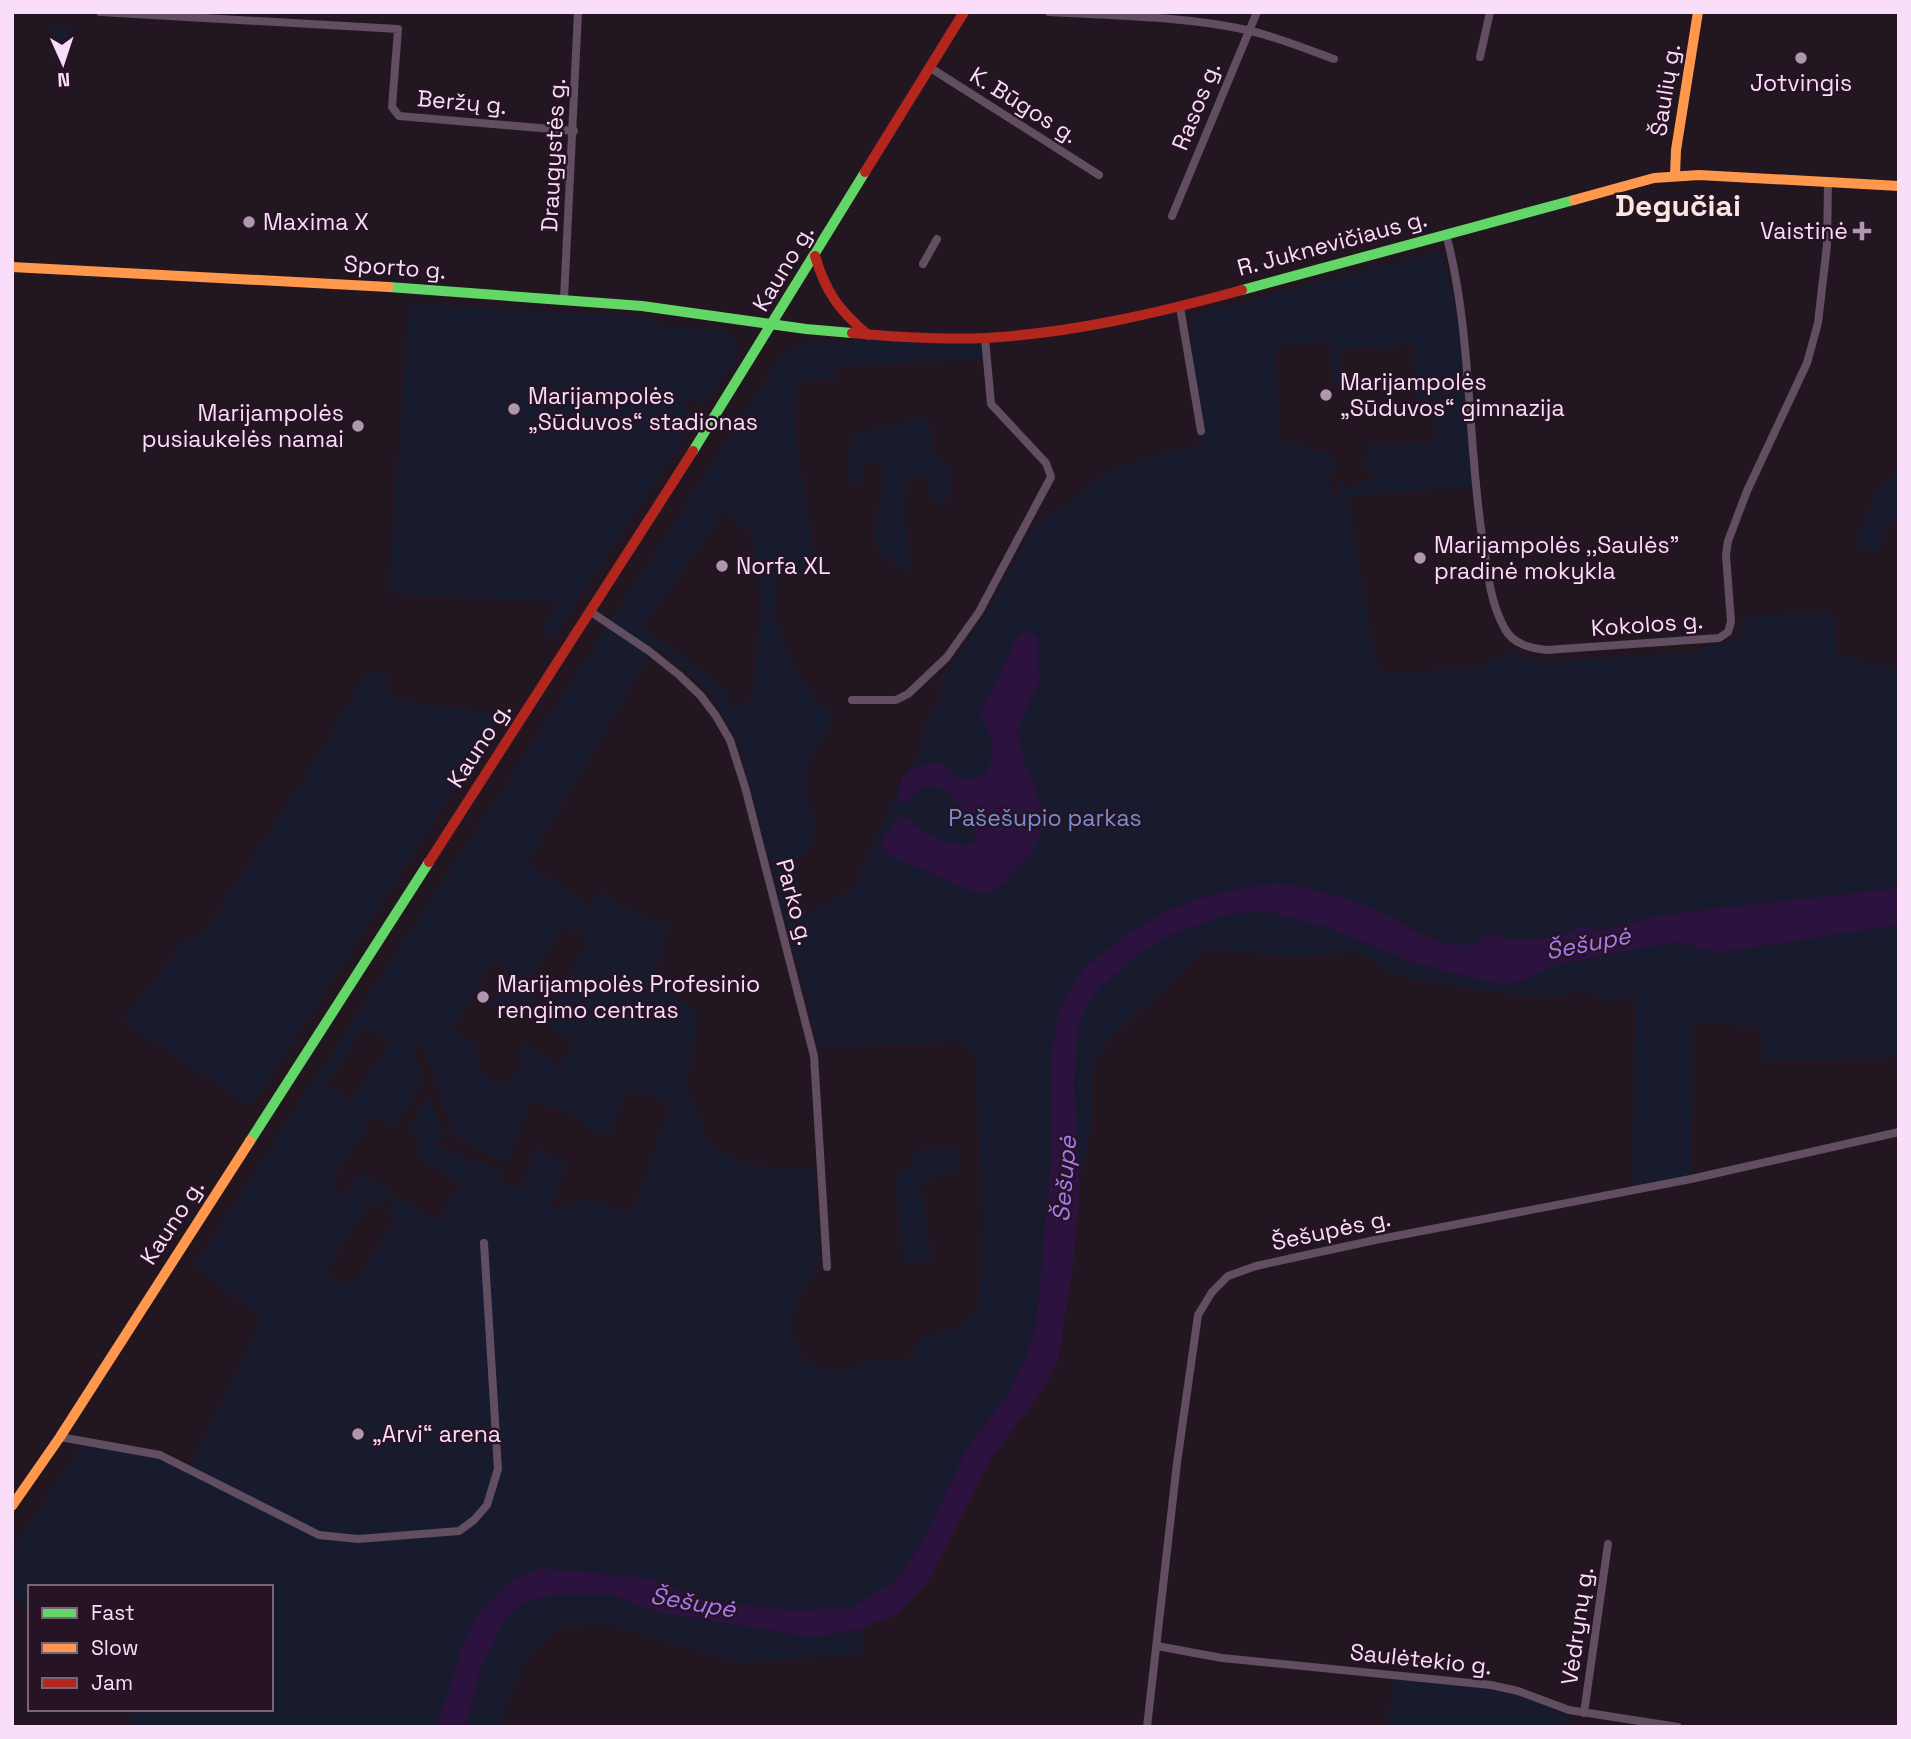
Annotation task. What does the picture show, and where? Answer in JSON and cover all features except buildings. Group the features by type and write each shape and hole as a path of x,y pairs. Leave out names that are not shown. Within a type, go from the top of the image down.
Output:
{"street":[{"name":"Beržų g.","path":"100,12 398,29 392,107 399,116 573,131"},
{"name":"Draugystės g.","path":"564,299 578,12"},
{"name":"Kauno g.","path":"12,1506 60,1437 591,612 773,325 964,12"},
{"path":"1049,12 1161,19 1248,31 1334,59"},
{"name":"Rasos g.","path":"1172,216 1257,12"},
{"path":"1480,57 1490,12"},
{"name":"Šaulių g.","path":"1675,175 1676,150 1698,12"},
{"name":"K. Būgos g.","path":"929,67 1099,175"},
{"name":"R. Juknevičiaus g.","path":"773,325 915,338 985,338 1073,329 1180,307 1629,184 1675,175 1899,186"},
{"name":"Kokolos g.","path":"1446,234 1464,332 1475,484 1491,592 1505,629 1519,643 1546,650 1719,638 1728,632 1731,622 1726,555 1728,541 1747,491 1807,363 1818,323 1827,245 1828,182"},
{"path":"923,264 937,239"},
{"path":"815,256 823,286 836,305 868,335"},
{"name":"Sporto g.","path":"13,267 564,299 642,306 773,325"},
{"path":"1180,307 1201,431"},
{"path":"852,701 896,700 908,694 947,656 979,612 1051,477 1046,463 991,404 985,338"},
{"name":"Parko g.","path":"591,612 649,651 700,694 730,740 745,787 814,1056 827,1267"},
{"name":"Šešupės g.","path":"1147,1727 1177,1464 1198,1315 1212,1292 1228,1276 1256,1266 1691,1179 1899,1132"},
{"path":"60,1437 160,1455 319,1535 358,1539 459,1531 474,1520 487,1505 498,1469 484,1243"},
{"name":"Kauno g.","path":"12,1516 21,1496"},
{"name":"Vėdrynų g.","path":"1584,1713 1608,1544"},
{"name":"Saulėtekio g.","path":"1157,1646 1222,1658 1491,1685 1584,1713 1678,1727"}],"green space":[{"path":"53,26 73,27 70,61 51,59"},
{"name":"Pašešupio parkas","path":"1440,251 1463,326 1480,522 1476,523 1471,487 1348,496 1372,642 1381,673 1479,668 1508,650 1545,662 1703,651 1705,645 1726,643 1743,636 1743,617 1834,612 1836,654 1899,670 1899,888 1684,912 1598,931 1585,925 1568,933 1541,939 1485,935 1477,944 1460,946 1445,943 1373,909 1299,885 1247,887 1193,900 1162,913 1128,933 1084,968 1067,992 1057,1018 1052,1051 1051,1163 1036,1327 1027,1355 1008,1393 966,1450 922,1543 897,1580 850,1608 789,1610 711,1601 647,1578 540,1568 447,1697 435,1727 137,1727 125,1711 273,1711 273,1585 28,1585 28,1607 12,1595 12,1551 84,1440 160,1455 189,1469 262,1319 195,1265 784,352 813,341 848,343 868,335 985,338 985,359 836,367 836,379 802,381 796,391 798,455 813,558 803,571 779,569 774,616 793,665 814,697 835,715 814,752 806,773 808,799 815,827 814,837 796,862 803,915 852,890 905,773 917,756 928,717 940,700 942,683 954,660 987,613 1034,525 1073,501 1103,473 1197,445 1203,440 1192,373 1192,315","holes":["1331,342 1334,385 1342,385 1340,349 1384,346 1385,351 1394,350 1394,345 1413,344 1416,398 1433,400 1435,443 1367,443 1368,452 1362,462 1374,476 1368,486 1359,478 1359,487 1344,488 1344,478 1338,482 1340,495 1333,498 1332,488 1325,481 1337,469 1330,454 1304,449 1300,442 1281,443 1275,345","723,512 753,534 761,609 753,696 734,709 723,686 643,628","654,647 691,674 711,695 738,741 819,1047 959,1041 967,1046 975,1058 983,1218 979,1305 960,1327 923,1337 908,1359 873,1360 835,1372 805,1362 789,1329 798,1300 819,1263 815,1168 747,1166 710,1145 687,1087 698,1015 654,978 670,924 638,914 599,891 590,907 528,863","563,926 574,933 577,927 583,930 579,936 589,943 550,1005 542,1000 532,1015 574,1042 560,1065 525,1043 518,1054 525,1059 505,1086 482,1072 476,1045 452,1029 495,960 511,970 502,985 504,986 488,1006 504,1017 513,1004 526,1012 536,995 524,987","364,1027 392,1040 351,1101 326,1086","411,1045 424,1047 455,1136 506,1164 531,1100 552,1108 554,1106 584,1120 582,1126 609,1136 629,1088 671,1104 632,1214 588,1199 549,1210 567,1164 536,1148 520,1189 499,1181 503,1170 466,1158 434,1143 444,1137 429,1095 406,1133 420,1141 416,1155 461,1184 437,1221 397,1196 387,1212 396,1218 352,1287 326,1271 370,1201 381,1207 391,1192 360,1172 344,1196 329,1186 373,1117 370,1113 394,1126 423,1081"]},
{"name":"Marijampolės „Sūduvos“ stadionas","path":"409,303 642,317 660,326 725,332 737,346 738,355 702,408 693,400 683,406 696,421 552,640 541,632 557,602 389,593"},
{"path":"926,417 933,449 949,468 952,485 949,499 940,505 931,499 927,479 915,474 906,475 905,525 909,544 908,560 912,566 907,573 879,552 875,532 883,478 880,463 867,463 858,484 848,482 847,464 853,434"},
{"path":"1899,472 1899,515 1887,528 1876,553 1856,546 1864,519 1883,482"},
{"path":"385,672 389,698 503,715 251,1107 123,1022 185,939 202,936 305,776 366,674"},
{"path":"1265,911 1332,929 1411,962 1456,975 1516,983 1556,965 1658,945 1678,942 1717,953 1899,925 1899,1036 1896,1057 1764,1061 1760,1027 1694,1022 1691,1179 1631,1189 1636,997 1605,1001 1584,991 1543,998 1493,992 1398,976 1358,953 1294,957 1208,949 1105,1044 1092,1065 1092,1122 1080,1185 1075,1042 1085,1008 1099,988 1117,970 1160,941 1206,921 1228,915"},
{"path":"956,1148 959,1163 957,1169 936,1179 920,1179 932,1261 904,1263 895,1177 912,1165 913,1151"},
{"path":"555,1594 608,1594 658,1612 814,1638 861,1629 865,1654 739,1663 606,1624 558,1627 524,1660 498,1727 466,1727 479,1675 493,1638 503,1623 514,1610 528,1601"},
{"path":"1395,1675 1512,1686 1572,1720 1572,1727 1387,1727"}],"water":[{"path":"1024,632 1035,635 1039,640 1037,655 1040,678 1017,732 1026,766 1037,791 1042,818 1040,834 1031,855 1003,884 987,893 976,893 890,856 883,850 881,843 900,814 923,832 940,839 969,845 975,840 974,829 967,814 949,794 937,787 926,787 908,803 901,803 901,783 909,771 923,765 942,764 956,776 969,780 986,773 991,760 991,738 982,717 982,707 995,687 1014,642"},
{"name":"Šešupė","path":"1276,884 1301,887 1339,897 1376,910 1441,942 1461,945 1475,943 1489,933 1510,939 1560,936 1585,925 1598,931 1684,912 1899,888 1899,925 1717,953 1678,942 1658,945 1556,965 1516,983 1494,983 1411,962 1332,929 1265,911 1229,914 1173,934 1139,954 1099,988 1086,1007 1077,1031 1074,1084 1080,1185 1072,1274 1058,1362 1039,1395 992,1457 928,1582 896,1615 861,1629 814,1638 658,1612 608,1594 555,1594 526,1602 504,1620 481,1668 466,1727 435,1727 463,1643 481,1611 513,1580 540,1568 647,1578 711,1601 789,1610 850,1608 897,1580 922,1543 966,1450 1008,1393 1027,1355 1036,1327 1051,1163 1052,1051 1057,1018 1067,992 1084,968 1128,933 1162,913 1193,900 1247,887"}],"traffic: fast":[{"path":"693,451 865,172"},
{"path":"1242,290 1574,200"},
{"path":"389,287 642,306 852,333"},
{"path":"250,1141 429,862"}],"traffic: slow":[{"path":"1675,175 1676,150 1698,12"},
{"path":"1574,200 1654,178 1699,175 1899,186"},
{"path":"12,267 389,287"},
{"path":"12,1506 60,1437 250,1141"}],"traffic: jam":[{"path":"865,172 964,12"},
{"path":"815,256 835,300 868,335"},
{"path":"852,333 952,339 1050,332 1115,321 1242,290"},
{"path":"429,862 693,451"}],"place":[{"name":"Jotvingis","path":"1801,58"},
{"name":"Maxima X","path":"249,222"},
{"name":"Vaistinė","path":"1862,231"},
{"name":"Marijampolės „Sūduvos“ gimnazija","path":"1326,395"},
{"name":"Marijampolės „Sūduvos“ stadionas","path":"514,409"},
{"name":"Marijampolės pusiaukelės namai","path":"358,426"},
{"name":"Marijampolės ,,Saulės\" pradinė mokykla","path":"1420,558"},
{"name":"Norfa XL","path":"722,566"},
{"name":"Marijampolės Profesinio rengimo centras","path":"483,997"},
{"name":"„Arvi“ arena","path":"358,1434"}],"district":[{"name":"Degučiai","path":"1678,205"}]}
